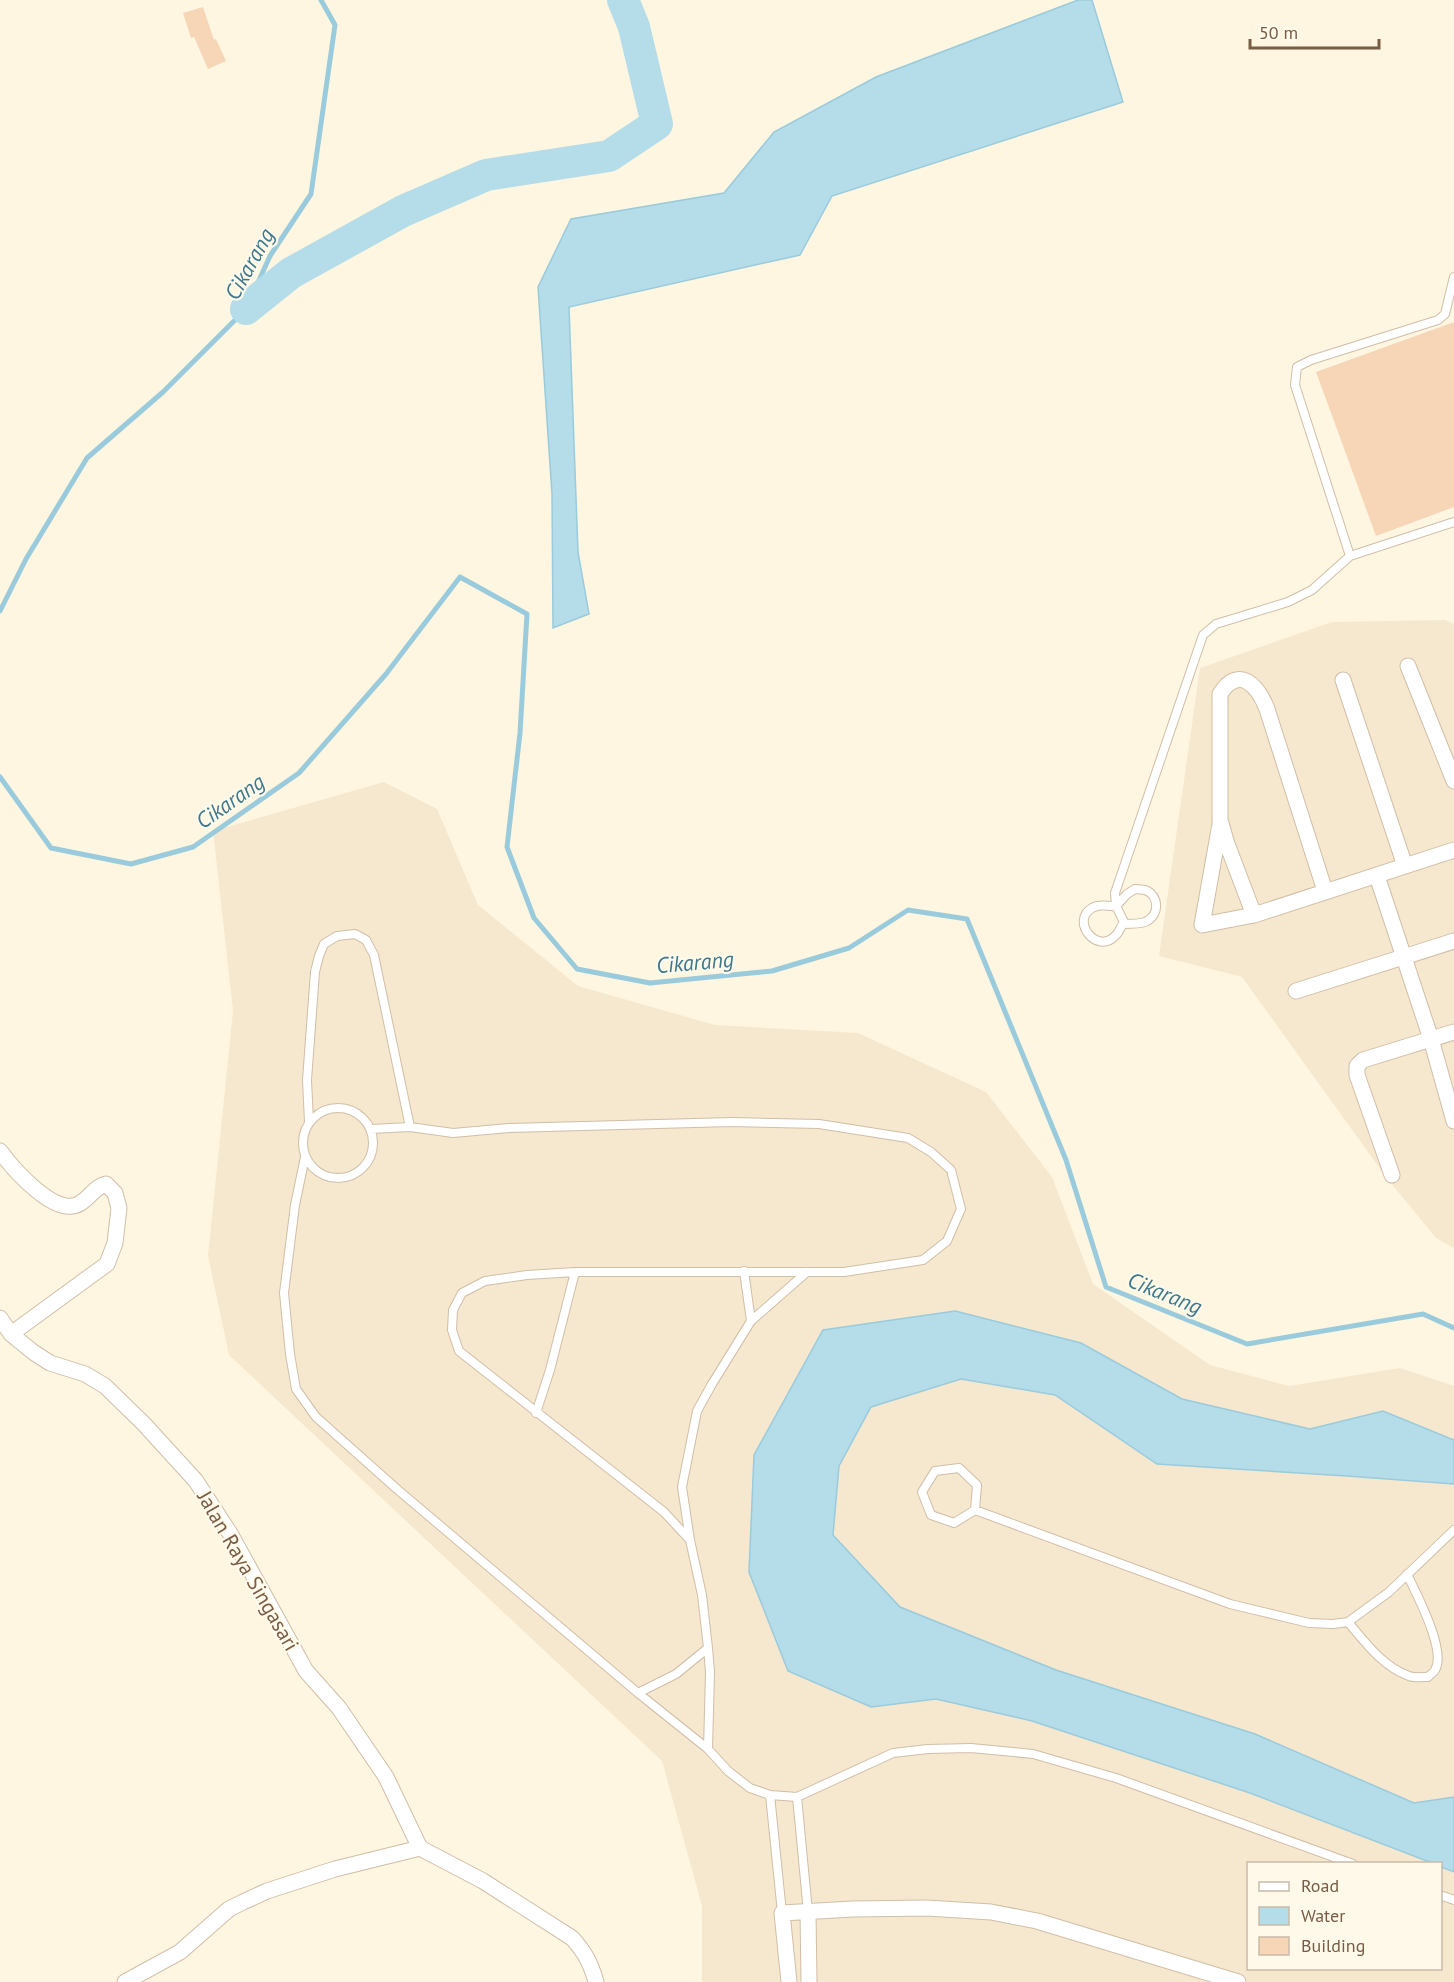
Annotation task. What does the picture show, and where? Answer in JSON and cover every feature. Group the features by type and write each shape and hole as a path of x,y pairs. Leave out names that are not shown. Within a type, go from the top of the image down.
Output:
{"street":[{"path":"1408,666 1454,781"},
{"path":"1325,891 1261,693 1244,680 1234,681 1226,685 1220,694 1220,820 1202,925 1254,915 1454,850"},
{"path":"1343,680 1405,866"},
{"path":"1220,820 1254,915"},
{"path":"1377,876 1431,1039 1454,1121"},
{"path":"1296,991 1454,941"},
{"path":"1392,1175 1357,1075 1357,1066 1363,1060 1454,1032"},
{"path":"0,1151 47,1199 69,1206 79,1204 99,1186 106,1185 116,1193 119,1208 115,1243 107,1264 11,1334"},
{"name":"Jalan Raya Singasari","path":"0,1318 11,1334 50,1364 84,1374 105,1386 144,1424 196,1481 231,1535 306,1671 339,1708 386,1777 420,1848"},
{"path":"125,1982 180,1952 229,1909 267,1891 334,1869 420,1848 483,1881 572,1938 584,1950 596,1982"},
{"path":"789,1982 782,1913 927,1908 991,1912 1037,1921 1238,1982"},
{"path":"808,1912 809,1982"}],"lane":[{"path":"1350,556 1295,385 1297,367 1311,360 1438,320 1445,314 1454,278"},
{"path":"1125,924 1116,906 1115,893 1203,634 1216,624 1288,602 1312,590 1350,556 1454,522"},
{"path":"1136,889 1145,890 1153,895 1157,904 1155,914 1148,921 1125,924 1116,936 1107,941 1097,941 1088,935 1084,926 1086,915 1092,908 1102,905 1116,906 1127,894 1136,889"},
{"path":"410,1127 374,955 366,940 355,934 337,936 324,944 315,972 307,1080 309,1122 303,1139 305,1157 295,1205 284,1293 296,1389 316,1417 638,1693 708,1749 728,1771 750,1788 770,1796 797,1797 893,1753 971,1748 1033,1754 1116,1778 1350,1862"},
{"path":"305,1157 317,1172 334,1179 352,1176 367,1165 374,1148 371,1129 360,1115 342,1108 324,1110 309,1122"},
{"path":"371,1129 410,1127 453,1133 509,1128 720,1122 819,1124 908,1138 931,1152 951,1170 961,1209 946,1241 923,1260 844,1272 575,1272 527,1275 484,1281 462,1293 453,1310 452,1330 459,1351 664,1512 690,1540"},
{"path":"744,1271 751,1321"},
{"path":"536,1413 550,1370 575,1272"},
{"path":"708,1749 710,1672 708,1648 702,1595 690,1540 682,1486 697,1411 751,1321 807,1272"},
{"path":"959,1468 977,1485 975,1510 954,1523 931,1515 922,1492 935,1471 959,1468"},
{"path":"975,1510 1230,1604 1309,1623 1348,1622 1389,1592 1454,1530"},
{"path":"1348,1622 1386,1663 1410,1677 1428,1677 1436,1670 1438,1657 1432,1630 1407,1574"},
{"path":"638,1693 676,1674 708,1648"},
{"path":"770,1796 782,1913"},
{"path":"797,1797 808,1912"}],"shaded area":[{"path":"1445,620 1454,624 1454,1248 1436,1238 1386,1177 1242,977 1159,956 1200,668 1332,622"},
{"path":"384,782 437,809 478,905 578,986 715,1025 858,1033 986,1092 1052,1177 1093,1284 1210,1365 1289,1386 1400,1368 1454,1386 1454,1982 702,1982 702,1906 662,1761 229,1355 208,1256 233,1011 213,831"}],"water":[{"path":"1078,0 1092,0 1123,102 832,196 800,255 569,307 578,552 589,614 553,628 552,494 538,287 571,219 724,193 774,132 876,77"},
{"path":"955,1311 1081,1343 1182,1399 1310,1429 1383,1411 1454,1440 1454,1484 1157,1464 1055,1395 961,1379 871,1407 839,1466 833,1535 900,1607 1056,1670 1255,1734 1414,1803 1454,1797 1454,1872 1442,1867 1442,1862 1429,1862 1250,1793 1032,1721 936,1699 871,1707 788,1671 749,1572 754,1455 823,1330"}],"building":[{"path":"203,7 214,40 216,39 226,61 208,69 194,37 191,38 183,13"},
{"path":"1454,322 1454,507 1376,536 1316,372"}],"waterway":[{"name":"Cikarang","path":"0,611 26,559 87,458 163,392 246,309 270,256 311,194 335,25 321,0"},
{"path":"246,309 291,273 403,211 486,175 609,156 657,124 634,27 623,0"},
{"name":"Cikarang","path":"0,777 51,848 131,864 193,847 299,773 386,674 460,577 527,614 520,733 507,847 534,918 577,969 650,983 772,971 849,948 908,910 967,919 1066,1160 1106,1287 1247,1344 1423,1314 1454,1328"}]}
